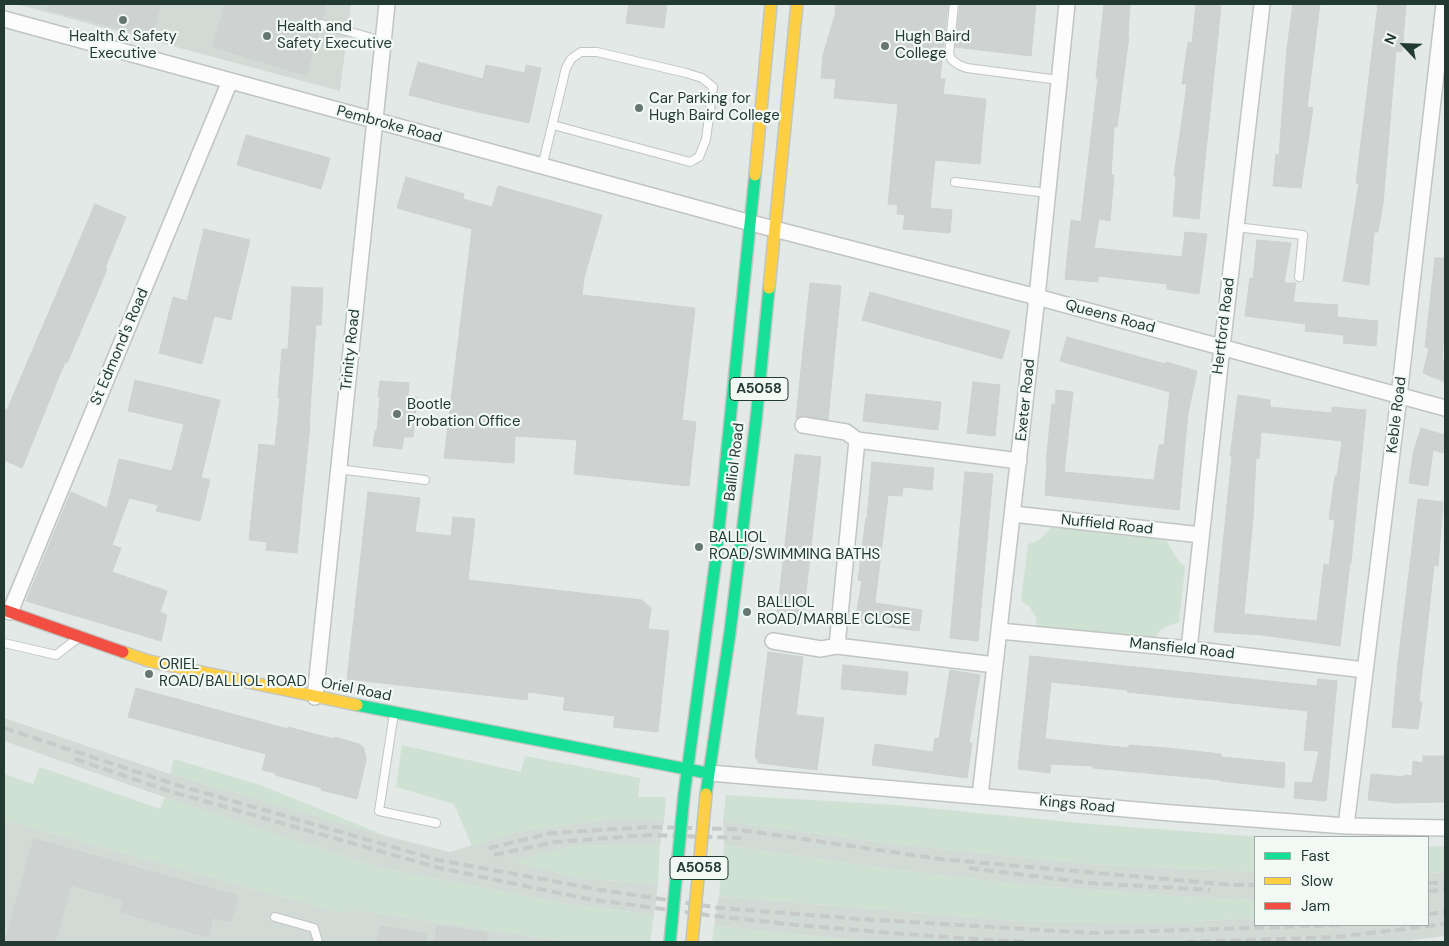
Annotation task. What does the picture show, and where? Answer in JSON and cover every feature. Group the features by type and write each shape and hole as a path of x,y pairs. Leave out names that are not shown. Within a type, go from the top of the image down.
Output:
{"main road":[{"name":"Balliol Road","path":"688,770 716,558 751,223 771,4"},
{"name":"Balliol Road","path":"710,773 730,632 756,420 797,4"},
{"name":"Oriel Road","path":"7,611 149,661 394,713 710,773"},
{"name":"A5058","path":"670,942 688,770"},
{"name":"A5058","path":"692,942 706,794 710,773"}],"street":[{"name":"Trinity Road","path":"315,697 387,4"},
{"name":"Exeter Road","path":"980,796 1037,298 1067,4"},
{"name":"Hertford Road","path":"1190,649 1201,535 1262,4"},
{"name":"Keble Road","path":"1346,826 1399,396 1444,4"},
{"name":"Pembroke Road","path":"4,19 775,229"},
{"name":"St Edmond's Road","path":"7,611 230,81"},
{"name":"Queens Road","path":"775,229 1445,408"},
{"path":"803,425 846,432 857,440 1019,461"},
{"path":"837,646 857,440"},
{"name":"Nuffield Road","path":"1013,514 1201,535"},
{"name":"Mansfield Road","path":"999,631 1190,649 1365,670"},
{"path":"772,641 821,649 837,646 995,666"},
{"name":"Kings Road","path":"710,773 1346,826 1445,828"}],"lane":[{"path":"954,4 949,54 952,60 967,68 1059,80"},
{"path":"321,24 383,41"},
{"path":"542,167 566,68 571,59 581,52 597,52 686,73 702,78 713,87 706,139 699,157 690,162 553,125"},
{"path":"955,182 1048,193"},
{"path":"1236,227 1303,235 1299,277"},
{"path":"338,469 425,480"},
{"path":"4,643 56,656 79,636"},
{"path":"394,713 379,811 436,823"},
{"path":"275,917 314,928 318,942"}],"shaded area":[{"path":"16,4 351,4 340,91"},
{"path":"4,718 170,774 386,836 450,852 515,832 603,820 664,820 660,845 574,846 514,861 578,878 658,884 654,915 561,903 380,868 204,811 4,741"},
{"path":"4,820 341,913 357,910 572,942 4,942"},
{"path":"723,821 887,843 1088,864 1254,872 1254,900 1025,885 890,869 724,845"},
{"path":"1445,872 1445,936 1398,942 872,942 714,926 719,896 1016,921 1171,923 1254,918 1254,926 1429,926 1429,873"}],"green space":[{"path":"1051,527 1166,540 1177,559 1185,567 1179,622 1160,630 1155,639 1037,627 1036,617 1029,606 1021,601 1028,544 1043,537"},
{"path":"402,745 521,772 525,756 640,778 638,797 666,797 664,820 603,820 515,832 472,846 454,804 396,787"},
{"path":"174,759 260,785 386,836 170,774"},
{"path":"40,767 160,809 165,797 380,868 561,903 654,915 650,942 572,942 357,910 341,913 4,820 4,774 33,784"},
{"path":"726,795 896,805 1090,824 1254,836 1254,872 1088,864 887,843 723,821"},
{"path":"660,845 658,884 578,878 512,861 574,846"},
{"path":"724,845 890,869 1025,885 1254,900 1254,918 1171,923 1016,921 719,896"},
{"path":"1445,846 1445,872 1429,873 1429,847"},
{"path":"714,926 870,942 712,942"}],"building":[{"name":"Health & Safety Executive","path":"48,4 161,4 151,37 47,9"},
{"name":"Health and Safety Executive","path":"225,4 326,4 322,19 316,22 316,26 319,29 306,75 213,47"},
{"path":"629,4 667,4 664,28 626,23"},
{"path":"836,4 948,4 940,79 945,79 943,94 986,99 980,164 935,160 930,208 952,210 950,233 903,229 905,215 897,214 898,205 888,204 898,104 834,98 836,79 821,78 823,55 835,15"},
{"name":"Hugh Baird College","path":"960,4 1036,4 1031,56 955,47"},
{"path":"1104,4 1130,4 1129,36 1117,127 1114,127 1111,175 1114,175 1110,221 1099,219 1094,248 1182,257 1185,232 1207,234 1199,294 1167,289 1167,284 1098,276 1098,282 1065,279 1071,220 1081,222 1098,78 1096,78"},
{"path":"1196,4 1221,6 1199,219 1173,216 1176,177 1174,176 1187,84 1182,84 1188,42 1192,43"},
{"path":"1293,4 1320,4 1307,107 1313,108 1301,188 1273,186 1276,154 1279,155 1287,48"},
{"path":"1378,4 1406,4 1402,52 1396,51 1383,204 1378,232 1374,232 1369,285 1343,281 1359,183 1356,183"},
{"path":"418,62 483,79 486,65 525,73 526,65 541,68 529,123 409,95"},
{"path":"246,135 330,158 321,189 237,165"},
{"path":"406,177 464,194 463,199 492,207 498,186 602,215 584,278 582,295 695,308 682,420 696,422 689,486 574,474 577,440 515,436 514,463 444,458 472,229 397,208"},
{"path":"95,204 126,217 105,268 107,269 67,363 65,362 22,468 4,460 4,409 7,410"},
{"path":"204,229 250,240 231,320 214,316 202,364 159,353 173,297 187,301"},
{"path":"1257,240 1291,243 1284,283 1296,283 1293,302 1338,305 1337,317 1378,321 1376,346 1343,343 1344,335 1305,331 1306,324 1245,316 1250,278 1253,279"},
{"path":"1435,258 1445,258 1445,316 1442,361 1445,362 1445,382 1423,373 1429,348 1425,347"},
{"path":"810,283 841,286 828,420 805,416 796,418"},
{"path":"292,287 323,288 321,325 316,325 310,425 297,553 266,550 267,542 249,540 259,444 275,446 280,398 278,398 282,349 288,349"},
{"path":"870,292 1010,331 1002,359 862,320"},
{"path":"1067,337 1197,371 1188,413 1179,510 1045,495 1046,462 1052,404 1055,405 1056,390 1073,392 1064,472 1154,480 1159,445 1164,445 1170,392 1060,361"},
{"path":"135,380 220,400 201,478 210,480 200,521 156,511 158,505 129,498 112,545 121,548 112,572 167,591 160,612 167,615 161,641 26,601 71,492 107,508 119,459 172,471 184,424 128,411"},
{"name":"Bootle Probation Office","path":"380,381 409,383 408,396 417,397 413,437 404,437 402,449 373,446 375,431 377,431"},
{"path":"973,382 1000,385 995,436 967,433"},
{"path":"866,394 941,402 938,430 863,421"},
{"path":"1238,395 1270,400 1270,407 1332,413 1332,407 1366,410 1351,563 1340,646 1262,635 1214,632 1232,456 1230,456","holes":["1261,432 1342,441 1329,519 1335,520 1329,565 1324,564 1317,621 1244,614 1253,518 1256,458 1259,459"]},
{"path":"1421,428 1445,435 1443,453 1433,450 1428,486 1409,483 1413,454"},
{"path":"795,454 821,457 803,619 777,616"},
{"path":"872,462 934,468 932,490 903,487 902,496 888,495 875,603 922,610 919,631 855,622 862,581 858,580 867,518"},
{"path":"965,472 993,474 978,641 950,638"},
{"path":"368,492 420,498 415,532 451,536 453,517 475,519 468,580 642,600 651,608 648,629 669,631 658,732 613,727 615,716 563,710 565,697 528,692 527,700 347,679"},
{"path":"1418,499 1443,502 1438,566 1434,565 1419,701 1422,702 1418,729 1392,727"},
{"path":"768,652 803,657 796,715 824,718 817,770 759,763 755,756"},
{"path":"1030,656 1317,686 1318,679 1337,681 1326,801 1294,798 1295,782 1312,783 1319,751 1304,750 1308,711 1051,682 1045,739 1129,748 1129,745 1167,748 1221,754 1221,757 1285,763 1284,788 1093,768 1093,766 1051,764 1050,773 1018,769"},
{"path":"843,665 908,672 906,695 841,689"},
{"path":"950,670 980,675 969,743 972,743 967,778 872,765 875,744 933,752 935,738 939,739"},
{"path":"136,688 288,729 288,727 359,744 364,748 366,760 357,799 321,790 322,788 262,770 266,754 128,717"},
{"path":"1423,756 1445,756 1445,802 1395,803 1368,800 1371,774 1412,776 1413,761 1423,763"},
{"path":"34,839 238,896 231,922 213,917 208,937 120,912 124,900 71,885 55,942 5,942"},
{"path":"380,926 427,934 426,942 377,942"},
{"path":"437,926 487,933 486,942 435,942"}],"railway":[{"path":"4,728 177,785 438,860 601,890 720,908 860,919 1091,933 1311,926"},
{"path":"75,759 169,791 439,868 588,899 796,925 1026,942"},
{"path":"489,848 552,833 649,827 734,829 940,859 1233,885 1254,885"},
{"path":"494,855 555,842 649,835 741,838"},
{"path":"969,868 1090,883 1210,890"},
{"path":"1429,883 1445,883"},
{"path":"1429,891 1445,890"},
{"path":"1429,914 1445,912"},
{"path":"1429,926 1445,924"},
{"path":"1186,942 1337,937 1428,926"}],"traffic: fast":[{"path":"684,795 716,558 755,175"},
{"path":"706,794 730,632 756,420 769,288"},
{"path":"357,705 702,772"},
{"path":"670,942 684,795"}],"traffic: slow":[{"path":"755,175 771,4"},
{"path":"769,288 797,4"},
{"path":"123,652 149,661 357,705"},
{"path":"692,942 706,794"}],"traffic: jam":[{"path":"4,610 123,652"}],"place":[{"name":"Health & Safety Executive","path":"123,20"},
{"name":"Health and Safety Executive","path":"267,36"},
{"name":"Hugh Baird College","path":"885,46"},
{"name":"Car Parking for Hugh Baird College","path":"639,108"},
{"name":"Bootle Probation Office","path":"397,414"},
{"name":"BALLIOL ROAD/SWIMMING BATHS","path":"699,547"},
{"name":"BALLIOL ROAD/MARBLE CLOSE","path":"747,612"},
{"name":"ORIEL ROAD/BALLIOL ROAD","path":"149,674"}]}
